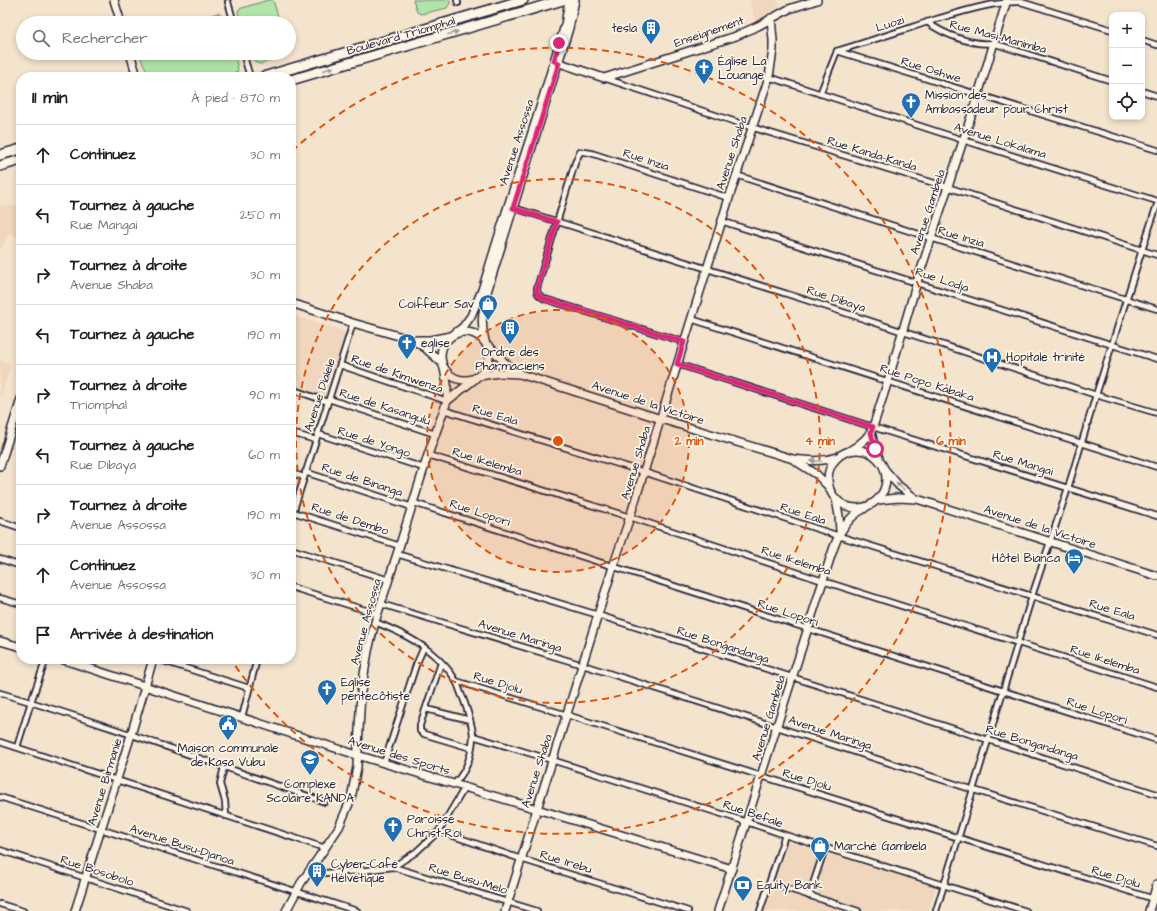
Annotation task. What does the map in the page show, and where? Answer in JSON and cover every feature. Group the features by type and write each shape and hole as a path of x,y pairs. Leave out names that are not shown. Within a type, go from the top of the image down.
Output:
{"highway":[{"name":"Boulevard Triomphal","path":"280,72 523,0"},
{"name":"Boulevard Triomphal","path":"296,79 563,0"},
{"path":"0,155 16,150"},
{"path":"0,166 16,161"}],"street":[{"path":"114,0 119,16"},
{"name":"Avenue Assossa","path":"556,62 565,25 569,0"},
{"name":"Avenue Assossa","path":"484,291 538,114 569,28 575,0"},
{"name":"Enseignement","path":"604,78 736,36 789,9 817,0"},
{"name":"Luozi","path":"837,51 967,10 1006,1 1021,2 1109,29"},
{"name":"Avenue Gambela","path":"872,429 1006,1"},
{"path":"228,2 232,16"},
{"name":"Avenue Shaba","path":"505,911 630,517 721,221 751,127 769,77 773,50 771,18"},
{"name":"Rue Masi-Manimba","path":"927,22 935,28 961,38 981,43 993,43 1109,80"},
{"path":"1145,41 1157,45"},
{"path":"820,94 837,51"},
{"name":"Rue Oshwe","path":"837,51 1157,150"},
{"path":"132,60 136,72"},
{"path":"245,60 249,72"},
{"path":"556,62 604,78"},
{"name":"Avenue Lokalama","path":"769,77 1157,201"},
{"name":"Rue Kanda-Kanda","path":"604,78 751,127 1157,255"},
{"path":"1145,92 1157,96"},
{"name":"Rue Inzia","path":"557,222 575,163 580,152 591,153 729,198"},
{"name":"Rue Inzia","path":"736,175 1157,309"},
{"path":"936,911 1032,596 1051,542 1157,205"},
{"name":"Rue Dibaya","path":"510,207 1096,395 1157,413"},
{"name":"Rue Lodja","path":"721,221 1157,359"},
{"path":"557,222 537,288 537,293 540,296 545,299 684,342"},
{"path":"447,401 447,384 441,358 443,346 472,316 484,291"},
{"path":"447,401 484,371 488,365 490,358 489,351 482,324 484,291"},
{"path":"296,305 413,340 430,340 464,332 473,333 482,338 504,362 520,374"},
{"name":"Rue Popo Kabaka","path":"691,319 1157,467"},
{"name":"Avenue Dialele","path":"296,505 353,323"},
{"path":"413,340 424,347 449,374 456,378 470,380 478,376 499,373 520,374"},
{"name":"Rue Mangai","path":"677,364 872,429 1157,516"},
{"name":"Rue de Kimwenza","path":"340,365 447,401"},
{"name":"Avenue de la Victoire","path":"520,374 660,419 793,459"},
{"name":"Rue de Kasangulu","path":"296,390 436,434"},
{"name":"Avenue Assossa","path":"286,911 307,874 339,827 349,805 357,767 361,692 375,622 428,455 447,401"},
{"name":"Rue Eala","path":"444,410 1157,635"},
{"path":"0,466 16,421"},
{"path":"793,459 815,462 830,460 838,457 860,444 872,429"},
{"path":"872,429 875,449 885,470 899,486 917,499"},
{"path":"296,434 316,440"},
{"name":"Rue de Yongo","path":"318,434 424,468"},
{"path":"848,451 866,451 874,455 880,461"},
{"name":"Rue Ikelemba","path":"428,455 630,517 823,581 1157,687"},
{"path":"829,487 828,480 830,468 838,457"},
{"path":"793,459 816,474 829,487 836,499 844,506 865,508"},
{"path":"840,534 855,513 870,506 883,494 887,478 885,470"},
{"name":"Rue de Binanga","path":"296,474 413,505"},
{"path":"878,500 898,498 917,499"},
{"path":"836,499 840,534"},
{"name":"Avenue de la Victoire","path":"917,499 1157,576"},
{"name":"Rue Lopori","path":"413,505 1157,740"},
{"name":"Rue de Dembo","path":"296,513 400,546"},
{"path":"0,521 16,526"},
{"name":"Avenue Gambela","path":"718,911 823,581 840,534"},
{"path":"296,551 389,580"},
{"name":"Rue Bongandanga","path":"397,554 598,616 1157,794"},
{"path":"0,559 16,564"},
{"path":"296,589 378,614"},
{"path":"0,598 16,603"},
{"name":"Avenue Maringa","path":"381,604 583,665 974,790 1157,846"},
{"path":"375,622 405,635 424,647 441,663 456,681 470,720 473,736 469,759 464,772 460,779 454,784"},
{"path":"0,641 16,646"},
{"path":"384,763 416,665 424,647"},
{"path":"441,663 420,725 420,731 424,734 471,748"},
{"path":"17,747 44,664"},
{"name":"Avenue des Sports","path":"77,664 357,755 732,869"},
{"name":"Avenue Birmanie","path":"74,911 86,878 152,664"},
{"path":"173,664 249,688"},
{"path":"242,717 256,664"},
{"name":"Rue Djolu","path":"456,681 1155,900"},
{"path":"0,693 131,734 325,802"},
{"path":"426,709 470,720"},
{"name":"Rue Befale","path":"473,736 1026,911"},
{"path":"0,742 325,848"},
{"path":"224,767 220,784 225,801 226,816"},
{"path":"307,874 360,871 392,867 416,852 440,831 465,788"},
{"name":"Avenue Busu-Djanoa","path":"0,797 358,911"},
{"name":"Rue Irebu","path":"440,831 688,911"},
{"path":"760,911 786,835"},
{"path":"809,896 825,848"},
{"name":"Rue Bosobolo","path":"0,850 187,911"},
{"name":"Rue Busu-Melo","path":"392,867 537,911"},
{"path":"770,883 858,911"},
{"path":"1149,911 1155,900 1157,884"},
{"path":"0,904 23,911"}],"shaded area":[{"path":"750,0 777,0 779,7 775,8 756,23"},
{"path":"0,206 16,206 16,236 9,233 0,251"},
{"path":"296,317 346,332 324,399 296,390"},
{"path":"0,360 11,364 0,399"},
{"name":"Marché Gambela","path":"786,841 936,885 928,911 762,911"}],"green space":[{"path":"272,0 278,16 239,16 239,9"},
{"path":"413,0 450,0 450,3 447,8 421,14 417,12"},
{"path":"218,13 222,16 208,16"},
{"path":"142,60 236,60 238,69 237,72 148,72"},
{"path":"254,60 272,60 260,64"}],"place":[{"name":"tesla","path":"651,45"},
{"name":"Église La Louange","path":"704,85"},
{"name":"Mission des Ambassadeur pour Christ","path":"911,119"},
{"name":"Coiffeur Sav","path":"488,321"},
{"name":"Ordre des Pharmaciens","path":"510,345"},
{"name":"eglise","path":"407,360"},
{"name":"Hopitale trinité","path":"992,374"},
{"name":"Hôtel Bianca","path":"1074,575"},
{"name":"Eglise pentecôtiste","path":"327,706"},
{"name":"Maison communale de Kasa Vubu","path":"228,741"},
{"name":"Complexe Scolaire KANDA","path":"310,776"},
{"name":"Paroisse Christ-Roi","path":"393,843"},
{"name":"Marché Gambela","path":"820,863"},
{"name":"Cyber-Café Hélvétique","path":"317,888"},
{"name":"Equity Bank","path":"743,902"}],"route":[{"path":"559,43 554,61 559,63 513,208 557,222 537,288 537,293 545,299 684,342 677,364 873,427 871,432 875,449"}]}
